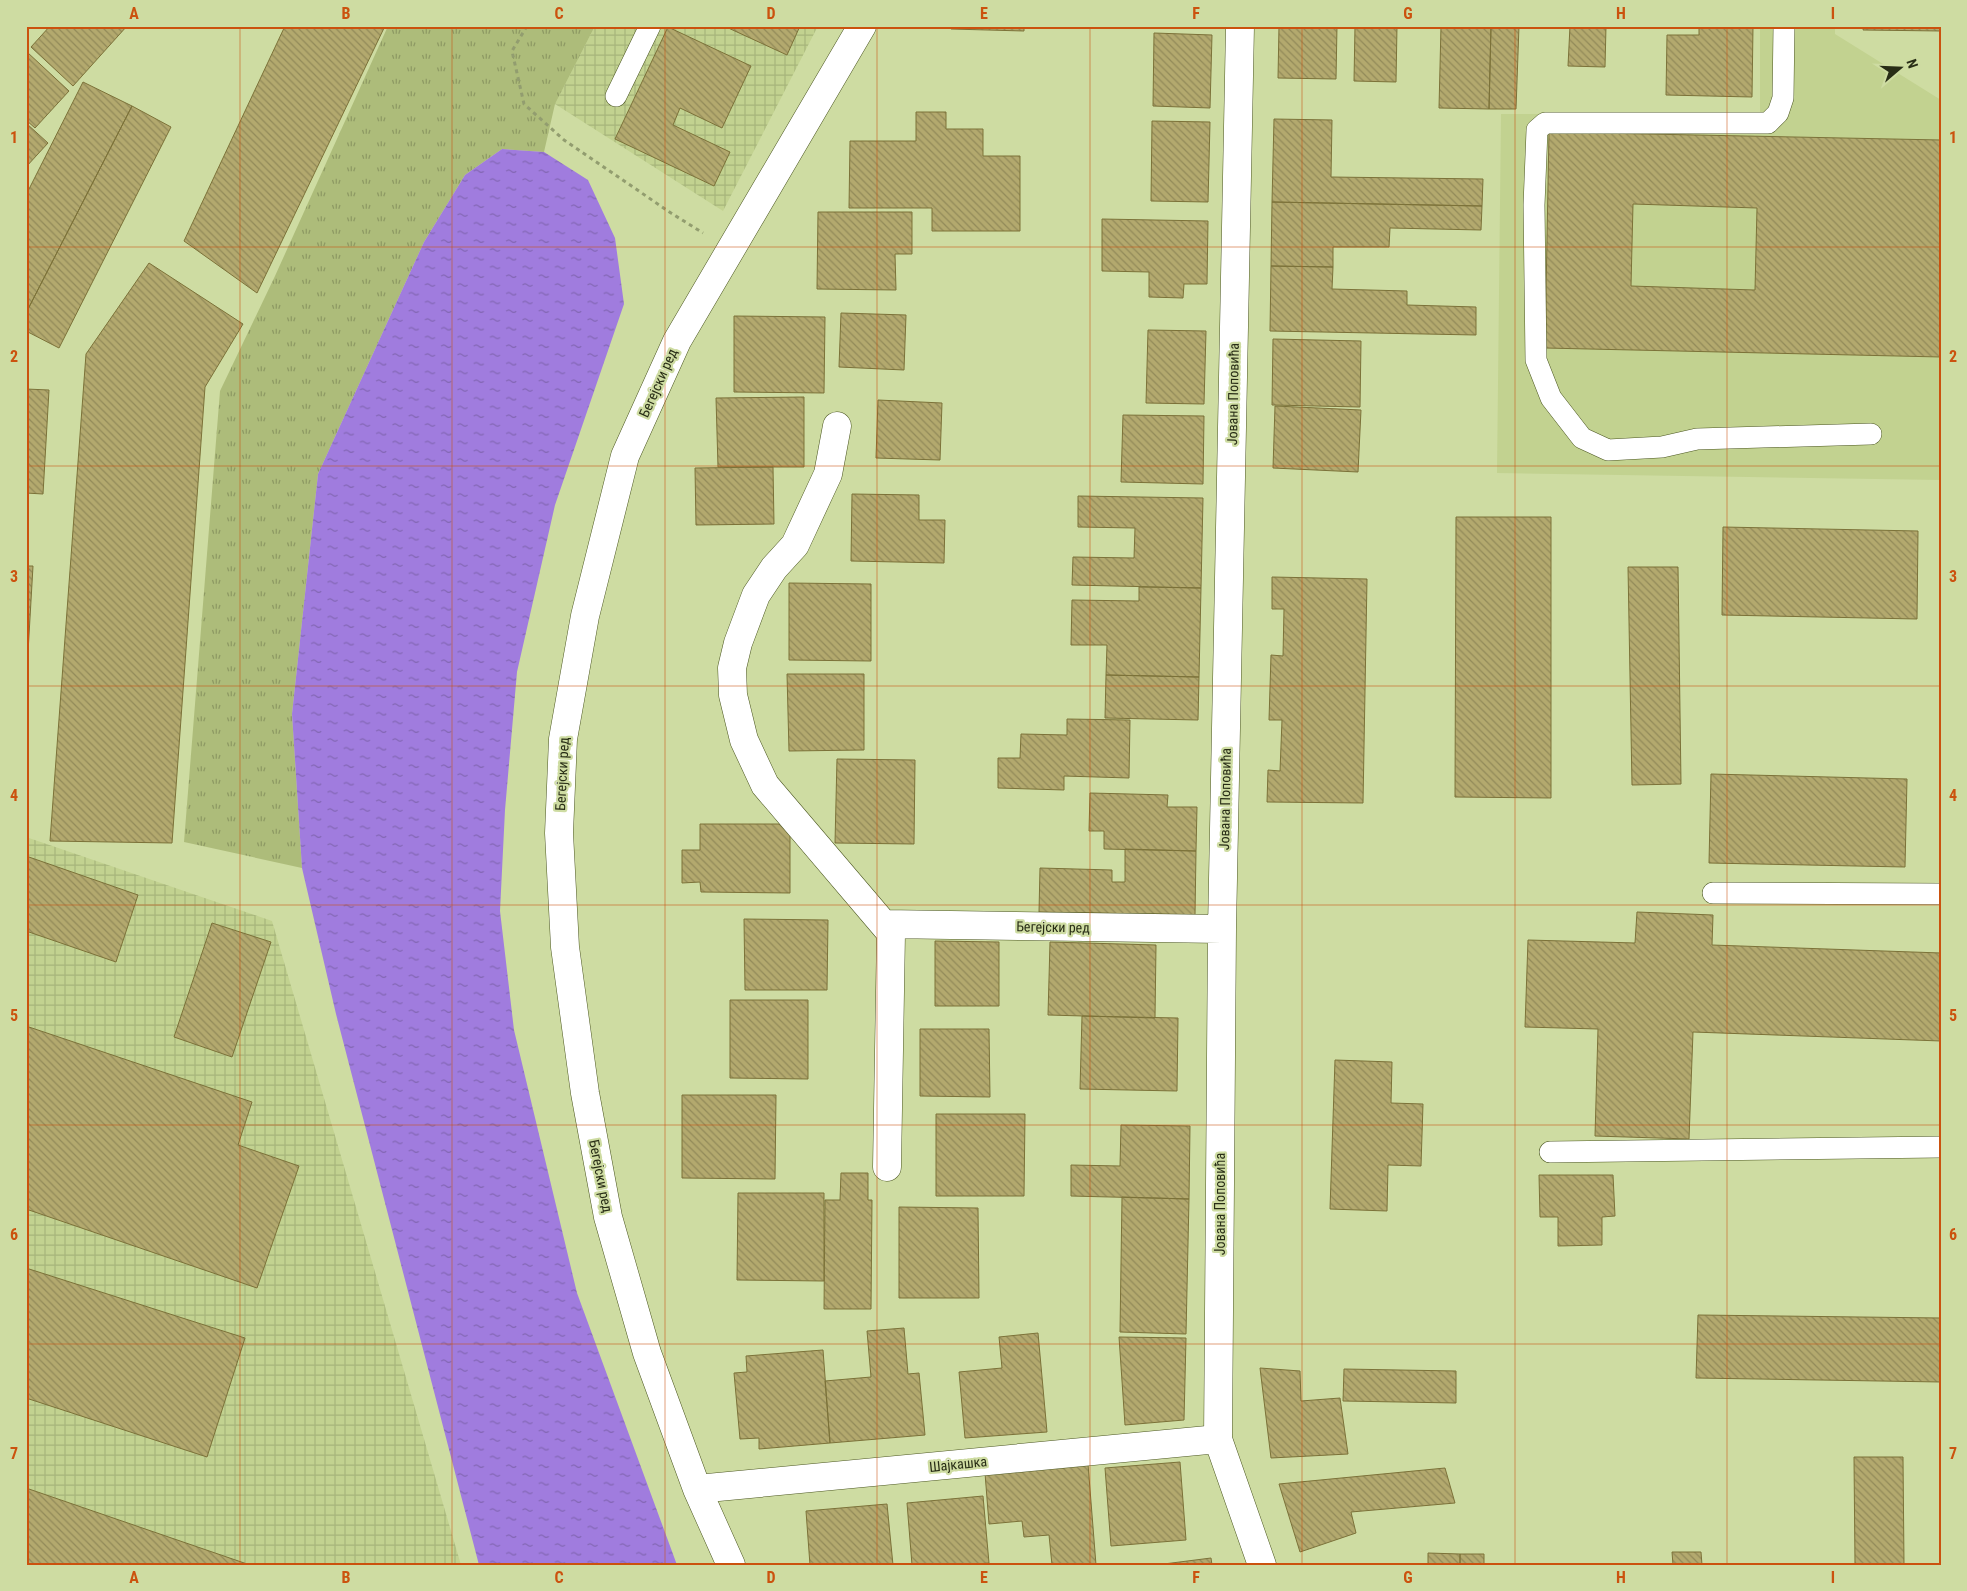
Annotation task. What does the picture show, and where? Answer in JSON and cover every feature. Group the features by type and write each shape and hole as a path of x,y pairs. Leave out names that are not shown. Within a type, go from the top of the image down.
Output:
{"street":[{"name":"Бегејски ред","path":"731,1565 697,1489 647,1352 608,1217 585,1093 565,947 559,833 564,739 585,616 625,456 677,341 862,26"},
{"name":"Јована Поповића","path":"1240,26 1222,929 1218,1439 1262,1565"},
{"path":"838,426 828,474 795,545 774,568 756,595 738,643 732,668 733,695 744,740 765,785 891,933 887,1167"},
{"name":"Бегејски ред","path":"884,924 1222,929"},
{"name":"Шајкашка","path":"697,1489 1218,1439"}],"lane":[{"path":"616,96 650,26"},
{"path":"1784,26 1783,98 1778,114 1768,123 1545,123 1537,130 1534,205 1536,360 1550,398 1582,438 1608,450 1662,447 1697,438 1871,434"},
{"path":"1713,893 1941,894"},
{"path":"1550,1152 1941,1147"}],"path":[{"path":"526,26 512,51 524,104 564,140 671,213 730,250"}],"shaded area":[{"path":"595,26 818,26 723,211 555,104"},
{"path":"1760,26 1835,26 1835,34 1941,100 1941,480 1497,473 1501,114 1760,113"},
{"path":"26,837 272,921 461,1565 26,1565"}],"green space":[{"path":"388,26 595,26 555,104 544,152 502,149 465,175 424,242 318,474 292,714 302,868 184,842 220,391 275,276"}],"water":[{"path":"502,149 544,152 588,180 615,238 624,304 555,505 517,672 505,810 500,911 514,1030 577,1293 677,1565 479,1565 336,1014 302,868 292,714 318,474 424,242 465,175"}],"building":[{"path":"50,26 127,26 73,86 31,47"},
{"path":"285,26 385,26 257,293 184,241"},
{"path":"724,26 800,26 787,55"},
{"path":"951,26 1024,26 1024,31 951,29"},
{"path":"1279,26 1337,26 1336,79 1278,78"},
{"path":"1355,26 1397,26 1396,82 1354,81"},
{"path":"1441,26 1491,26 1489,109 1439,108"},
{"path":"1491,26 1519,26 1516,109 1489,109"},
{"path":"1570,26 1606,26 1605,67 1568,66"},
{"path":"1699,26 1753,26 1752,97 1666,95 1667,35 1699,35"},
{"path":"1864,26 1941,26 1941,31 1863,30"},
{"path":"668,27 751,66 722,128 680,108 673,125 730,152 714,186 615,139"},
{"path":"1154,33 1212,35 1210,108 1153,106"},
{"path":"27,52 69,91 35,128 26,120"},
{"path":"83,82 132,106 26,313 26,195"},
{"path":"132,106 171,127 59,348 26,331 26,313"},
{"path":"916,112 946,112 946,129 983,129 983,156 1020,156 1020,231 932,231 932,208 849,208 850,141 916,141"},
{"path":"1274,119 1332,120 1331,177 1483,179 1482,206 1272,202"},
{"path":"1152,121 1210,122 1208,202 1151,201"},
{"path":"26,123 48,143 26,167"},
{"path":"1549,132 1941,140 1941,357 1545,348","holes":["1633,204 1757,208 1755,290 1631,286"]},
{"path":"1272,202 1482,206 1481,230 1390,228 1389,247 1333,247 1333,267 1271,266"},
{"path":"818,212 912,212 912,254 895,254 896,290 817,289"},
{"path":"1102,219 1208,221 1207,284 1184,284 1183,298 1149,297 1149,272 1102,271"},
{"path":"149,263 243,324 205,387 172,843 50,841 86,354"},
{"path":"1271,266 1333,267 1332,289 1407,291 1407,305 1476,307 1476,335 1270,331"},
{"path":"841,313 906,315 904,370 839,367"},
{"path":"734,316 825,317 824,393 734,392"},
{"path":"1148,330 1206,331 1204,404 1146,403"},
{"path":"1273,339 1361,341 1360,407 1272,405"},
{"path":"26,389 49,390 43,494 26,493"},
{"path":"804,397 804,467 718,467 716,398"},
{"path":"878,400 942,403 940,460 876,458"},
{"path":"1275,406 1361,410 1358,472 1273,468"},
{"path":"1123,415 1204,416 1203,484 1121,482"},
{"path":"773,467 774,524 696,525 695,468"},
{"path":"852,494 919,495 919,520 945,520 944,563 851,561"},
{"path":"1078,496 1203,498 1201,588 1072,585 1073,557 1134,558 1135,528 1078,527"},
{"path":"1456,517 1551,517 1551,798 1455,797"},
{"path":"1723,527 1918,531 1917,619 1722,615"},
{"path":"26,566 33,566 26,687"},
{"path":"1628,567 1678,567 1681,784 1632,785"},
{"path":"1272,577 1367,579 1363,803 1267,802 1268,770 1280,771 1282,720 1269,720 1271,655 1283,656 1284,609 1272,609"},
{"path":"789,583 871,584 871,661 789,660"},
{"path":"1139,587 1201,588 1199,677 1106,675 1107,645 1071,645 1072,600 1139,601"},
{"path":"787,674 864,674 864,750 789,751"},
{"path":"1106,675 1199,677 1198,720 1105,718"},
{"path":"1067,719 1130,720 1129,778 1064,776 1064,790 998,788 998,758 1020,758 1021,734 1067,735"},
{"path":"837,759 915,760 914,844 835,843"},
{"path":"1711,774 1907,779 1905,867 1709,863"},
{"path":"1090,793 1168,795 1167,807 1197,807 1196,851 1104,849 1104,831 1089,831"},
{"path":"700,824 790,824 790,893 701,892 700,882 682,883 682,850 700,850"},
{"path":"1125,849 1196,851 1195,915 1039,912 1040,868 1112,870 1112,882 1125,882"},
{"path":"26,856 138,895 116,962 26,931"},
{"path":"1637,912 1713,915 1712,945 1941,953 1941,1041 1693,1032 1689,1139 1595,1136 1598,1029 1525,1027 1528,940 1635,943"},
{"path":"744,919 828,920 827,990 745,990"},
{"path":"212,923 271,942 232,1057 174,1037"},
{"path":"935,941 999,942 999,1006 935,1006"},
{"path":"1050,942 1156,945 1155,1018 1048,1015"},
{"path":"730,1000 808,1000 808,1079 730,1078"},
{"path":"1082,1016 1178,1018 1177,1091 1080,1089"},
{"path":"26,1026 252,1102 238,1145 299,1166 257,1288 26,1209"},
{"path":"920,1029 989,1029 990,1097 920,1096"},
{"path":"1335,1060 1392,1062 1391,1103 1423,1104 1421,1166 1388,1165 1387,1211 1330,1209"},
{"path":"682,1095 776,1095 775,1179 682,1178"},
{"path":"936,1114 1025,1114 1024,1196 936,1196"},
{"path":"1121,1125 1190,1126 1189,1199 1071,1196 1071,1165 1120,1166"},
{"path":"841,1173 868,1173 868,1200 872,1200 871,1309 824,1309 825,1200 840,1200"},
{"path":"1539,1175 1613,1175 1615,1216 1602,1217 1602,1245 1558,1246 1558,1217 1540,1217"},
{"path":"738,1193 824,1193 824,1281 737,1280"},
{"path":"1122,1197 1189,1199 1186,1334 1120,1332"},
{"path":"899,1207 978,1208 979,1298 899,1298"},
{"path":"26,1268 245,1338 207,1457 26,1398"},
{"path":"1698,1315 1941,1318 1941,1382 1696,1378"},
{"path":"904,1328 908,1374 919,1373 925,1435 830,1443 825,1381 871,1377 867,1331"},
{"path":"1038,1333 1047,1432 965,1438 959,1372 1002,1368 999,1337"},
{"path":"1119,1337 1186,1338 1184,1420 1125,1425"},
{"path":"823,1350 830,1443 759,1449 759,1438 740,1439 734,1373 747,1372 746,1356"},
{"path":"1260,1368 1300,1371 1301,1401 1340,1398 1348,1454 1271,1458"},
{"path":"1344,1369 1456,1371 1456,1403 1343,1401"},
{"path":"1854,1457 1903,1457 1904,1565 1855,1565"},
{"path":"1180,1462 1186,1540 1111,1546 1105,1468"},
{"path":"1088,1464 1096,1565 1052,1565 1049,1535 1024,1537 1022,1521 989,1524 985,1473"},
{"path":"1445,1468 1455,1503 1351,1512 1356,1533 1300,1552 1279,1484"},
{"path":"26,1488 250,1565 26,1565"},
{"path":"983,1496 989,1563 912,1565 907,1503"},
{"path":"887,1504 893,1565 810,1565 806,1511"},
{"path":"1672,1552 1701,1552 1702,1565 1673,1565"},
{"path":"1428,1553 1460,1554 1460,1565 1428,1565"},
{"path":"1460,1554 1484,1554 1484,1565 1460,1565"},
{"path":"1211,1558 1212,1565 1156,1565"}]}
